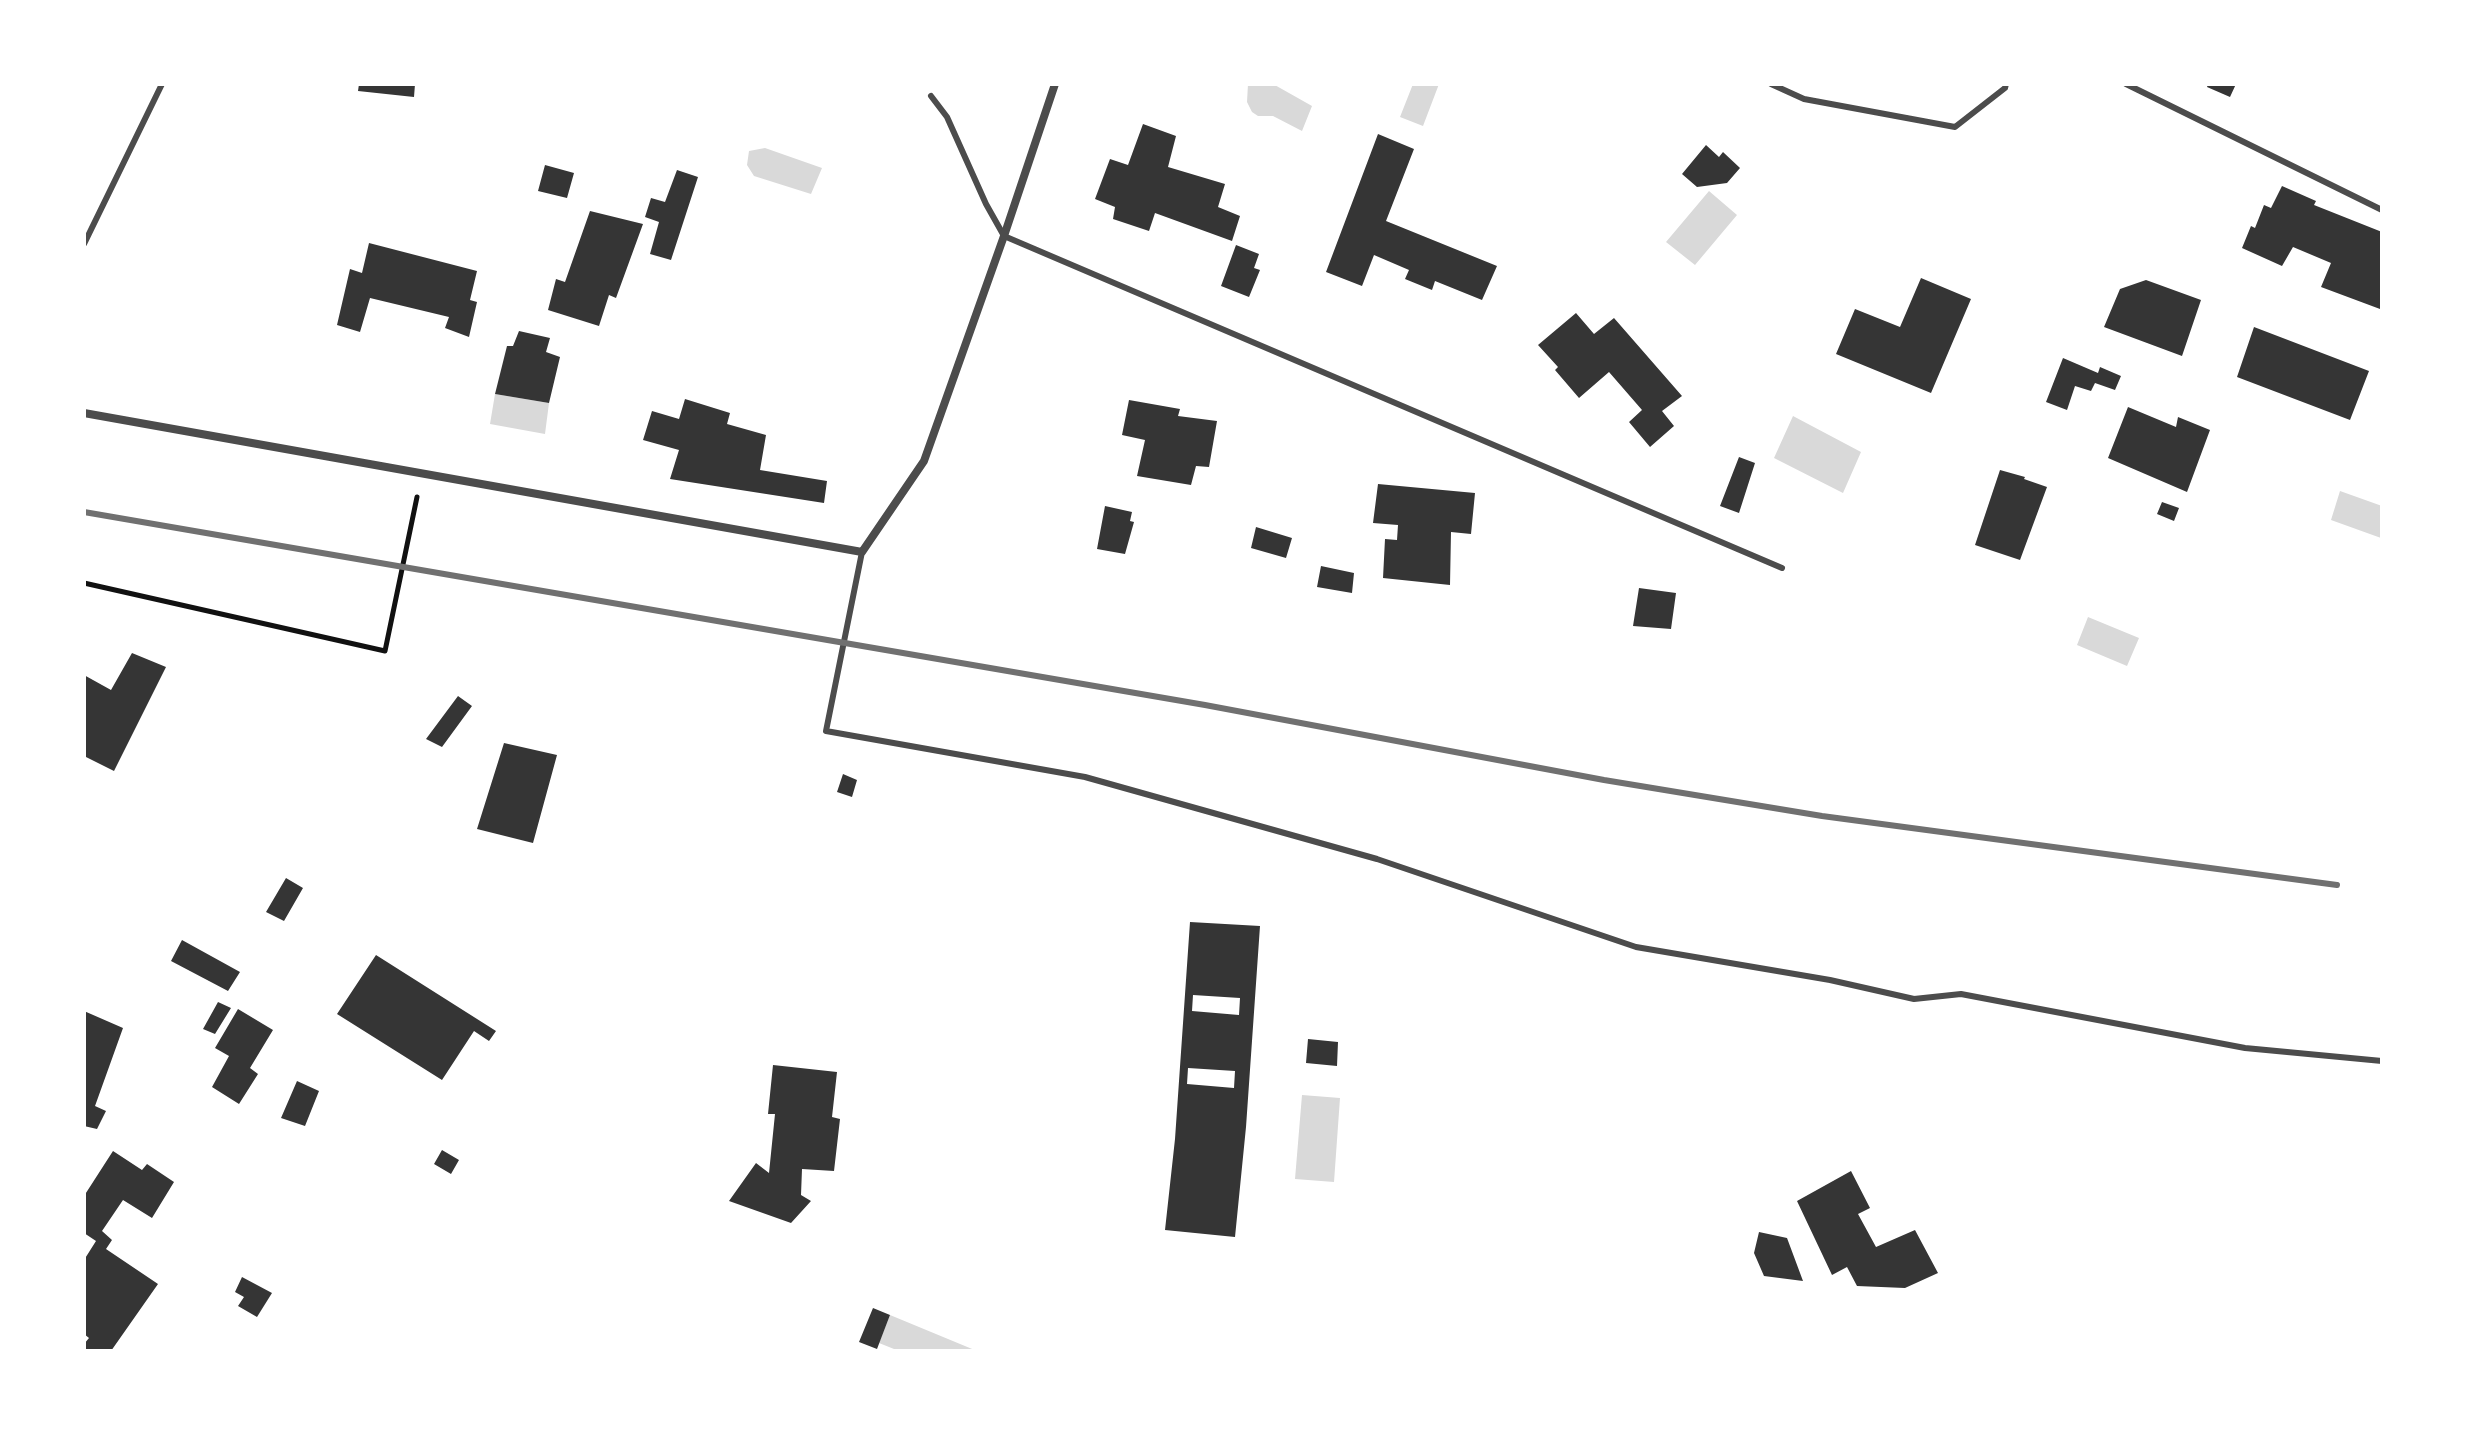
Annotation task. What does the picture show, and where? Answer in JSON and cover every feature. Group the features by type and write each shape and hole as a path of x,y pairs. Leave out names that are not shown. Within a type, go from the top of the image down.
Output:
{"street":[{"path":"84,413 862,552 924,461 1055,84"}],"lane":[{"path":"84,244 162,84"},
{"path":"1771,84 1804,99 1955,127 2005,88 2006,84"},
{"path":"2126,84 2382,210"},
{"path":"931,96 947,117 986,204 1004,236 1782,568"},
{"path":"862,552 826,731 1085,777 1377,859 1636,947 1830,980 1914,999 1961,994 2245,1048 2382,1061"}],"path":[{"path":"84,583 385,651 422,472"}],"shaded area":[{"path":"1248,84 1273,84 1312,106 1302,131 1273,116 1258,116 1252,112 1247,102"},
{"path":"1413,84 1439,84 1423,126 1400,117"},
{"path":"765,148 822,168 811,194 754,176 747,165 749,151"},
{"path":"1709,191 1737,215 1695,265 1666,242"},
{"path":"495,394 549,403 545,434 490,424"},
{"path":"1793,416 1861,452 1843,493 1774,458"},
{"path":"2340,491 2382,506 2381,538 2331,520"},
{"path":"2088,617 2139,638 2127,666 2077,645"},
{"path":"1302,1095 1340,1098 1334,1182 1295,1179"},
{"path":"890,1315 977,1351 899,1351 879,1343"}],"building":[{"path":"359,84 415,84 414,97 358,91"},
{"path":"2208,84 2236,84 2230,97 2207,87"},
{"path":"1143,124 1176,136 1168,167 1225,184 1218,207 1240,216 1232,241 1155,213 1149,231 1113,219 1115,207 1095,199 1110,159 1128,165"},
{"path":"1378,134 1414,149 1386,221 1497,266 1482,300 1435,281 1432,290 1405,279 1409,270 1374,255 1362,286 1326,272"},
{"path":"1706,145 1719,157 1723,152 1740,168 1727,183 1697,187 1682,174"},
{"path":"545,165 574,173 567,198 538,191"},
{"path":"677,170 698,177 671,260 650,254 659,222 645,217 651,198 665,202"},
{"path":"2282,186 2316,201 2314,205 2382,232 2380,309 2321,287 2331,263 2293,247 2282,266 2242,248 2251,226 2255,228 2264,205 2271,208"},
{"path":"590,211 643,224 616,298 609,295 599,326 548,310 556,279 565,282"},
{"path":"369,243 477,271 470,300 477,302 469,337 445,328 449,317 370,298 360,332 337,325 350,269 362,273"},
{"path":"1236,245 1259,254 1254,268 1260,270 1249,297 1221,286"},
{"path":"1921,278 1971,299 1931,393 1836,354 1855,309 1900,327"},
{"path":"2146,280 2201,300 2182,356 2104,327 2120,289"},
{"path":"1576,313 1594,334 1614,318 1682,396 1662,411 1674,426 1650,447 1629,422 1642,410 1609,372 1579,398 1538,345"},
{"path":"2254,327 2369,371 2350,420 2237,377"},
{"path":"519,331 550,338 546,352 560,357 549,403 495,394 507,346 513,346"},
{"path":"2063,358 2098,373 2100,367 2121,376 2115,390 2095,383 2091,391 2075,386 2067,410 2046,402"},
{"path":"685,399 730,413 727,424 766,435 760,470 827,481 824,503 670,479 679,450 643,440 652,411 679,419"},
{"path":"1129,400 1180,409 1178,416 1217,421 1209,467 1196,466 1191,485 1137,476 1145,440 1122,435"},
{"path":"2128,407 2176,427 2178,417 2210,430 2187,492 2108,458"},
{"path":"1739,457 1755,463 1739,513 1720,506"},
{"path":"2000,470 2047,487 2020,560 1975,545"},
{"path":"1378,484 1475,493 1471,534 1451,532 1450,585 1383,578 1385,539 1397,540 1398,525 1373,523"},
{"path":"2162,502 2179,508 2174,521 2157,514"},
{"path":"1105,506 1132,512 1130,521 1134,522 1125,554 1097,549"},
{"path":"1256,527 1292,538 1286,558 1251,548"},
{"path":"1321,566 1354,573 1352,593 1317,587"},
{"path":"1639,588 1676,593 1671,629 1633,626"},
{"path":"132,653 166,667 114,771 84,756 84,675 111,690"},
{"path":"458,696 472,706 442,747 426,739"},
{"path":"504,743 557,755 533,843 477,829"},
{"path":"843,774 857,780 852,797 837,792"},
{"path":"286,878 303,888 284,921 266,912"},
{"path":"1190,922 1260,926 1235,1237 1165,1230 1175,1139","holes":["1193,995 1240,998 1239,1015 1192,1011","1188,1068 1235,1071 1234,1088 1187,1084"]},
{"path":"182,940 240,972 228,991 171,961"},
{"path":"376,955 496,1031 489,1041 474,1031 442,1080 337,1014"},
{"path":"218,1002 231,1008 215,1034 203,1029"},
{"path":"238,1009 273,1030 250,1068 258,1074 239,1104 212,1087 229,1056 215,1048"},
{"path":"84,1011 123,1028 95,1106 106,1111 97,1129 84,1126"},
{"path":"1308,1039 1338,1042 1337,1066 1306,1063"},
{"path":"773,1065 837,1072 832,1117 840,1119 834,1171 802,1169 801,1195 811,1201 791,1223 729,1201 756,1163 769,1173 775,1114 768,1114"},
{"path":"297,1081 319,1091 305,1126 281,1118"},
{"path":"442,1150 459,1160 451,1174 434,1164"},
{"path":"113,1151 142,1170 147,1164 174,1182 152,1218 123,1200 102,1231 112,1240 106,1249 158,1284 111,1351 84,1351 84,1344 89,1338 84,1334 84,1260 96,1241 84,1233 84,1196"},
{"path":"1851,1171 1870,1208 1858,1214 1876,1247 1915,1230 1938,1273 1905,1288 1857,1286 1847,1267 1832,1275 1797,1201"},
{"path":"1759,1232 1787,1238 1803,1281 1764,1276 1754,1253"},
{"path":"242,1277 272,1293 257,1317 238,1306 244,1297 235,1292"},
{"path":"873,1308 890,1315 877,1349 859,1342"}],"railway":[{"path":"84,512 1205,705 1604,780 1822,816 2337,885"}]}
